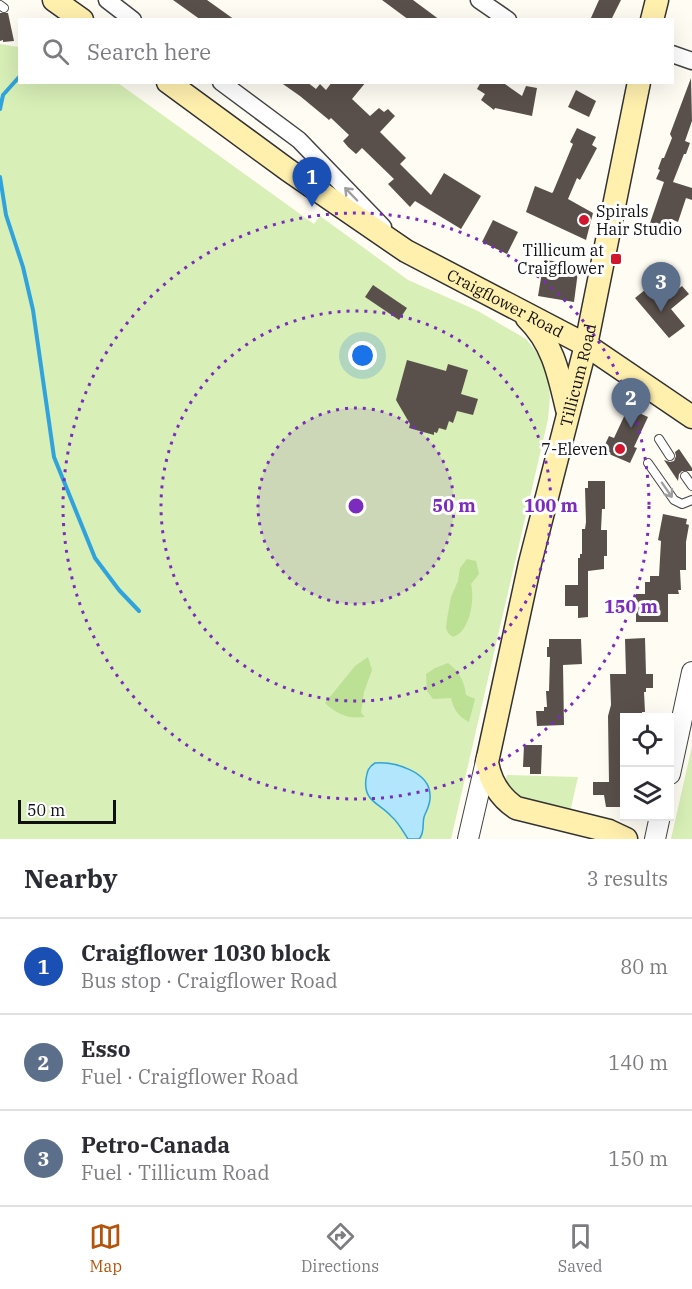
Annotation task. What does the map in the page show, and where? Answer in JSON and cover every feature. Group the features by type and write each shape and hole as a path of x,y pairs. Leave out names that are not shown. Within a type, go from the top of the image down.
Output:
{"main road":[{"path":"54,0 79,18"},
{"path":"652,18 657,0"},
{"name":"Craigflower Road","path":"171,84 288,170 406,251 586,345 692,417"},
{"name":"Tillicum Road","path":"488,750 530,563 586,345 634,85"},
{"path":"501,300 525,316 544,338 558,371 568,414"},
{"path":"488,750 489,774 506,801 516,808 609,831 626,839"}],"street":[{"path":"107,0 129,18"},
{"path":"479,0 505,18"},
{"path":"674,55 692,61"},
{"name":"Craigflower Road","path":"224,84 299,140 406,251"},
{"path":"671,767 692,672"},
{"name":"Tillicum Road","path":"468,839 488,750"},
{"path":"655,839 659,821"}],"lane":[{"path":"659,439 670,456"},
{"path":"648,463 674,500 682,504 692,500"},
{"path":"685,476 692,486"}],"green space":[{"path":"0,44 18,47 18,84 119,84 314,224 320,216 408,280 478,311 526,339 539,355 547,375 550,397 548,419 451,839 0,839"},
{"path":"467,559 476,561 479,574 471,584 472,606 467,622 464,629 453,637 446,628 447,619 460,568"},
{"path":"368,657 372,670 364,692 361,713 365,717 348,717 334,711 325,703 355,666"},
{"path":"448,663 461,677 466,695 475,699 469,722 457,712 451,698 433,699 427,691 426,674"},
{"path":"692,746 692,839 671,839"},
{"path":"507,775 578,777 570,812 524,801 505,784"}],"water":[{"path":"375,763 401,766 418,774 424,780 428,787 430,801 419,839 408,839 394,818 369,797 366,776 369,768"}],"building":[{"path":"173,0 207,0 232,18 198,18"},
{"path":"382,0 413,0 437,18 406,18"},
{"path":"599,0 621,0 612,18 591,18"},
{"path":"0,13 8,13 14,41 0,41"},
{"path":"691,78 692,121 685,141 690,143 673,182 692,188 692,200 686,198 678,222 671,219 667,229 650,223 664,182 656,179"},
{"path":"283,84 310,84 316,89 320,84 326,90 330,84 364,84 352,99 370,116 379,108 384,112 388,109 395,116 380,132 406,158 400,164 431,195 444,173 481,196 461,229 415,201 410,207 388,184 394,179 362,148 356,154 348,147 343,141 349,135 331,118 329,120"},
{"path":"480,84 505,84 522,96 526,86 537,88 532,116 495,108 494,110 481,100 485,94 477,89"},
{"path":"576,90 596,101 589,117 568,107"},
{"path":"577,128 596,137 592,145 597,148 580,180 577,178 568,199 593,213 586,240 526,212 535,186 553,192 573,144 570,142"},
{"path":"493,220 518,232 507,254 482,242"},
{"path":"544,260 579,264 574,302 538,296"},
{"path":"373,285 407,308 399,320 365,297"},
{"path":"651,285 664,301 682,286 689,294 671,309 685,326 669,338 635,298"},
{"path":"407,360 446,371 448,364 468,370 461,394 478,399 473,415 457,411 453,423 449,421 446,430 439,428 434,435 409,428 410,424 396,400"},
{"path":"628,408 648,417 634,447 637,448 630,463 602,451 609,436 614,438"},
{"path":"679,449 692,471 682,471 678,481 664,460 674,461 675,452"},
{"path":"588,481 605,481 605,509 602,509 601,530 607,530 607,556 604,556 604,569 588,571 588,617 578,618 578,606 565,606 565,585 578,585 578,558 582,554 582,529 585,529 586,522 585,488 588,488"},
{"path":"663,514 687,519 686,524 689,525 686,542 686,570 680,570 681,590 678,590 679,594 668,594 668,622 636,622 636,594 645,594 645,582 650,582 650,576 659,576 661,541 658,540"},
{"path":"645,638 646,674 653,674 653,688 646,688 644,692 645,712 620,713 620,807 606,807 604,795 593,795 593,782 609,782 610,674 626,674 625,639"},
{"path":"549,639 581,639 582,664 563,665 564,725 537,726 536,711 544,711 544,707 547,707"},
{"path":"524,745 542,745 541,774 530,774 530,767 523,767"}],"waterway":[{"path":"0,109 3,95 18,78"},
{"path":"0,177 6,215 23,267 33,310 54,457 95,558 119,590 139,611"}],"place":[{"name":"Craigflower 1030 block","path":"312,207"},
{"name":"Spirals Hair Studio","path":"584,220"},
{"name":"Tillicum at Craigflower","path":"616,259"},
{"name":"Petro-Canada","path":"661,312"},
{"name":"Esso","path":"631,428"},
{"name":"7-Eleven","path":"620,449"}]}
